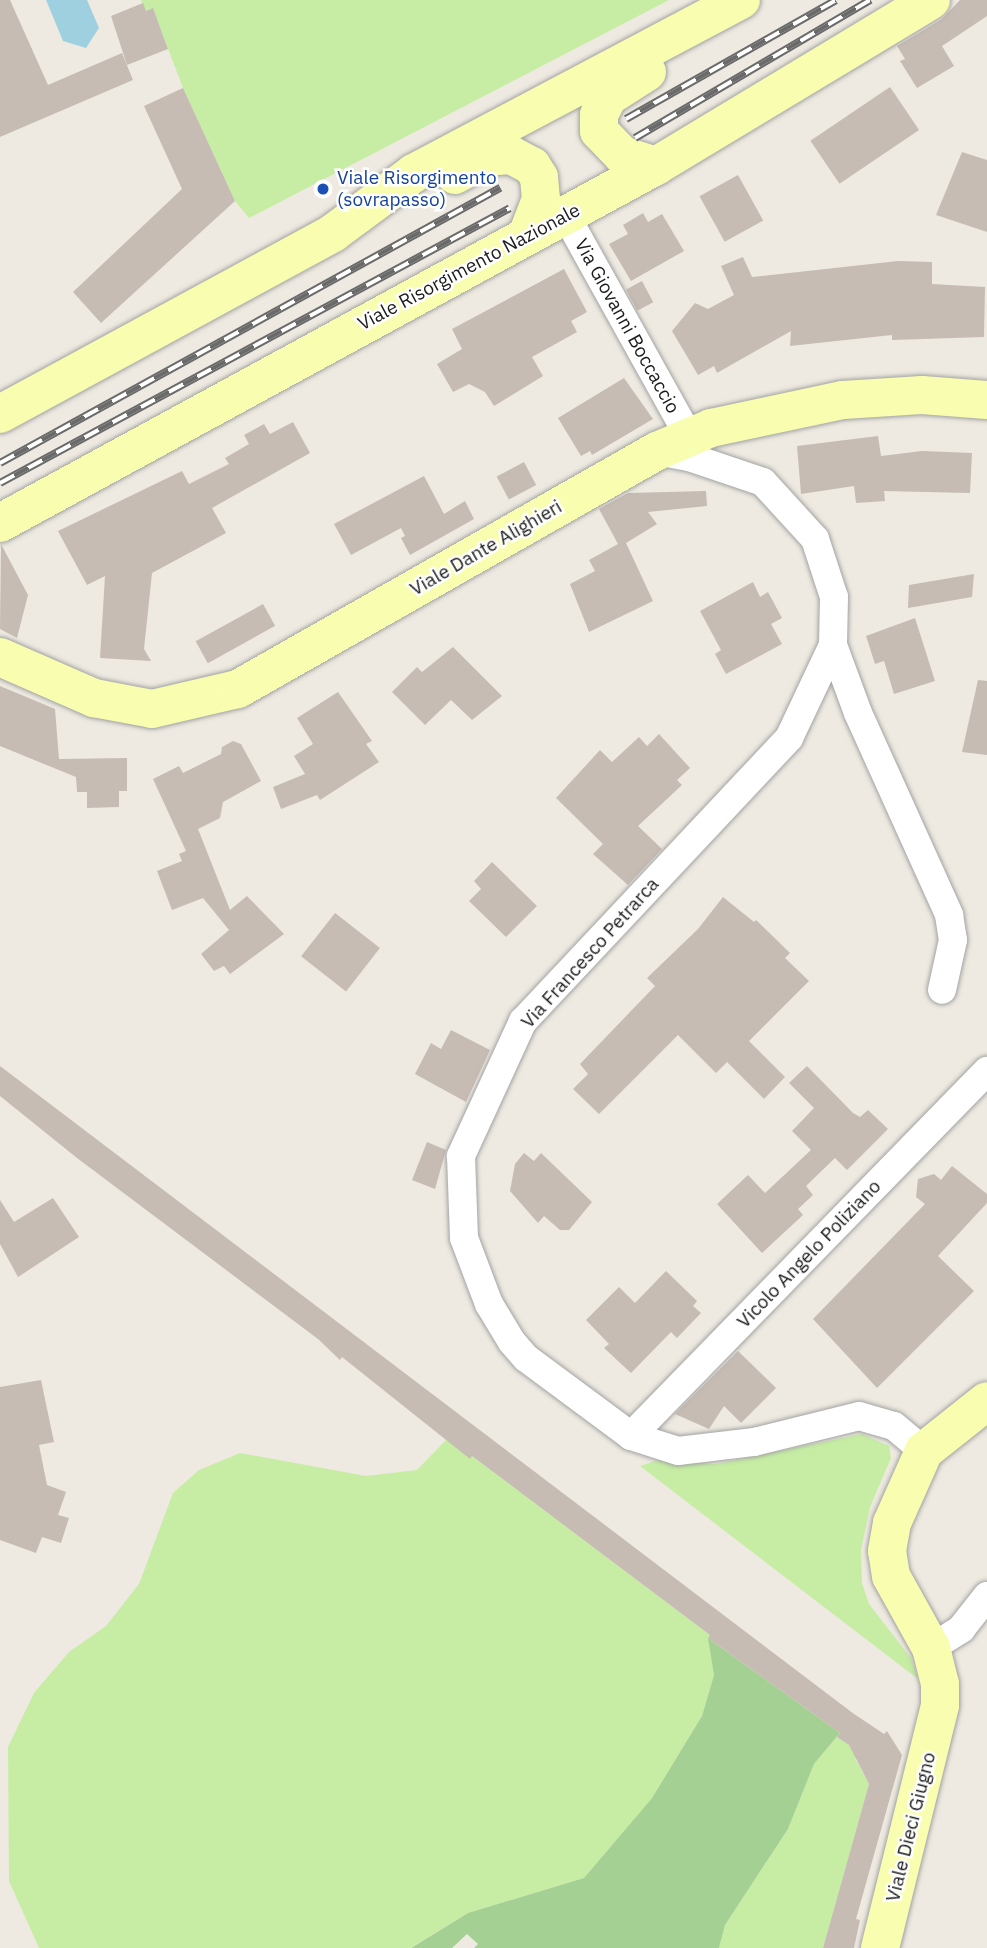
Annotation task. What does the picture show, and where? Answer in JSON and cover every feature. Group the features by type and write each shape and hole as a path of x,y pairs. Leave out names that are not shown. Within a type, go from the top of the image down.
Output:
{"main road":[{"path":"333,233 414,173 741,0"},
{"path":"656,166 622,155 608,144 599,131 599,115 608,97 766,0"},
{"name":"Viale Risorgimento Nazionale","path":"6,521 528,233 656,166 931,0"},
{"path":"0,414 333,233 488,157 511,155 532,166 539,177 541,199 528,233"},
{"name":"Viale Dante Alighieri","path":"0,657 94,698 152,709 238,689 673,444 779,411 843,400 922,395 987,400"},
{"path":"931,1648 901,1602 891,1576 887,1550 900,1499 924,1451 987,1401"},
{"name":"Viale Dieci Giugno","path":"880,1948 940,1705 931,1648"}],"street":[{"name":"Via Giovanni Boccaccio","path":"565,214 673,444"},
{"name":"Via Francesco Petrarca","path":"673,444 692,458 763,482 815,539 834,597 833,645 789,738 523,1021 461,1156 464,1238 488,1304 512,1342 526,1358 631,1436 678,1451 754,1442 859,1416 894,1426 924,1451"},
{"path":"833,645 858,713 949,915 953,940 942,990"},
{"name":"Vicolo Angelo Poliziano","path":"631,1436 985,1065"},
{"path":"931,1648 961,1629 987,1597"}],"green space":[{"path":"141,0 669,0 249,218 235,201 183,88 153,9 146,11"},
{"path":"862,1434 889,1446 891,1458 870,1507 861,1550 862,1583 869,1604 911,1658 918,1679 640,1466 658,1460 716,1464"},
{"path":"448,1438 710,1635 714,1675 702,1716 652,1798 584,1878 468,1913 410,1948 39,1948 9,1881 8,1747 34,1693 69,1652 106,1626 139,1584 173,1493 199,1470 240,1453 366,1476 417,1470"},
{"path":"708,1638 840,1733 814,1764 788,1829 725,1925 719,1948 474,1948 478,1944 467,1934 452,1948 411,1948 468,1913 584,1878 652,1798 702,1716 714,1675"},
{"path":"837,1737 862,1754 855,1758 869,1784 823,1948 719,1948 725,1925 788,1829 814,1764"}],"water":[{"path":"46,0 87,0 99,28 86,48 63,41"}],"building":[{"path":"0,0 10,0 48,85 122,53 133,80 0,137"},
{"path":"960,0 987,0 987,16 942,46 954,66 917,88 900,61 905,59 897,46 942,19"},
{"path":"143,3 146,11 153,8 168,49 127,65 111,16"},
{"path":"890,87 919,130 839,184 810,141"},
{"path":"183,88 235,201 101,323 73,292 182,189 144,106"},
{"path":"962,152 987,160 987,232 936,215"},
{"path":"738,175 763,220 725,242 700,196"},
{"path":"643,213 648,222 662,214 684,251 631,281 609,244 628,234 623,225"},
{"path":"743,257 752,277 898,261 932,262 932,284 985,287 984,337 892,340 892,335 790,346 791,331 717,373 714,366 698,375 672,331 695,303 708,309 734,295 721,266"},
{"path":"564,269 587,312 571,321 577,332 532,357 543,376 494,406 485,392 469,384 453,392 437,364 462,349 452,329"},
{"path":"642,281 653,302 637,311 626,289"},
{"path":"624,378 653,419 592,455 590,451 581,456 558,418"},
{"path":"293,422 310,453 212,508 226,533 152,573 144,649 151,661 100,658 105,576 87,585 58,531 182,471 189,484 229,464 225,458 249,444 244,435 264,424 270,434"},
{"path":"878,436 881,456 922,451 972,453 970,493 884,491 885,501 856,503 854,486 801,494 797,446"},
{"path":"524,462 536,485 509,500 497,477"},
{"path":"424,476 444,514 465,501 474,519 410,555 401,538 405,536 401,528 351,555 334,524"},
{"path":"706,491 707,506 648,512 657,524 626,543 653,601 589,632 570,584 595,571 589,560 618,544 599,509 628,493"},
{"path":"1,544 28,595 17,638 0,629"},
{"path":"974,574 972,597 908,608 909,585"},
{"path":"753,582 760,597 768,592 782,618 771,624 782,644 726,674 715,654 721,650 700,611"},
{"path":"263,604 275,626 208,663 196,641"},
{"path":"915,618 935,681 894,694 884,661 875,664 866,636"},
{"path":"453,647 502,696 472,720 451,700 425,725 392,692 417,667 422,672"},
{"path":"978,680 987,681 987,755 962,752"},
{"path":"0,686 55,709 59,759 127,758 127,791 119,791 119,807 87,808 87,792 77,792 76,777 0,746"},
{"path":"338,692 372,741 366,744 379,762 320,800 317,795 281,809 273,787 305,774 294,756 313,744 297,718"},
{"path":"659,734 690,768 677,780 682,785 638,826 662,849 628,885 593,854 603,844 556,798 600,750 612,762 639,737 647,746"},
{"path":"233,741 241,744 261,781 223,802 220,818 198,829 230,910 247,896 284,934 230,974 224,966 214,971 201,954 229,930 203,898 172,910 157,871 182,861 179,854 186,851 153,779 179,766 183,773 221,754 222,747"},
{"path":"492,862 537,906 506,937 469,901 481,889 474,881"},
{"path":"723,897 754,922 756,920 790,953 785,958 809,981 749,1041 785,1077 764,1099 727,1062 716,1073 678,1035 599,1114 573,1089 588,1074 580,1064 655,986 647,978 698,929"},
{"path":"335,913 380,948 346,991 301,956"},
{"path":"451,1030 490,1050 466,1102 415,1074 431,1043 441,1049"},
{"path":"0,1066 854,1714 884,1734 887,1731 902,1755 856,1919 860,1920 854,1948 823,1948 869,1784 849,1745 837,1737 840,1733 708,1638 710,1635 472,1456 470,1459 342,1357 340,1360 318,1339 77,1158 0,1096"},
{"path":"807,1066 853,1113 860,1117 868,1110 888,1129 847,1170 835,1158 806,1186 813,1195 798,1209 803,1215 762,1253 717,1204 748,1175 765,1193 811,1150 792,1131 814,1108 789,1083"},
{"path":"427,1142 446,1150 435,1189 412,1180"},
{"path":"524,1153 534,1161 541,1153 592,1202 569,1230 560,1230 544,1216 538,1223 510,1191 515,1164"},
{"path":"952,1166 987,1194 987,1203 938,1256 974,1291 877,1388 813,1319 925,1204 916,1197 918,1179 934,1174 941,1180"},
{"path":"53,1198 79,1237 18,1277 0,1244 0,1200 14,1222"},
{"path":"666,1271 697,1301 693,1306 701,1313 677,1338 671,1332 631,1373 604,1348 609,1344 586,1320 619,1287 635,1303"},
{"path":"738,1351 776,1388 741,1423 724,1406 709,1429 675,1414"},
{"path":"41,1380 54,1442 39,1445 47,1485 66,1492 58,1515 69,1518 61,1543 42,1537 36,1553 0,1540 0,1387"}],"railway":[{"path":"626,119 836,0"},
{"path":"635,138 870,0"},
{"path":"0,463 500,188"},
{"path":"0,483 510,208"}],"place":[{"name":"Viale Risorgimento (sovrapasso)","path":"323,189"}]}
